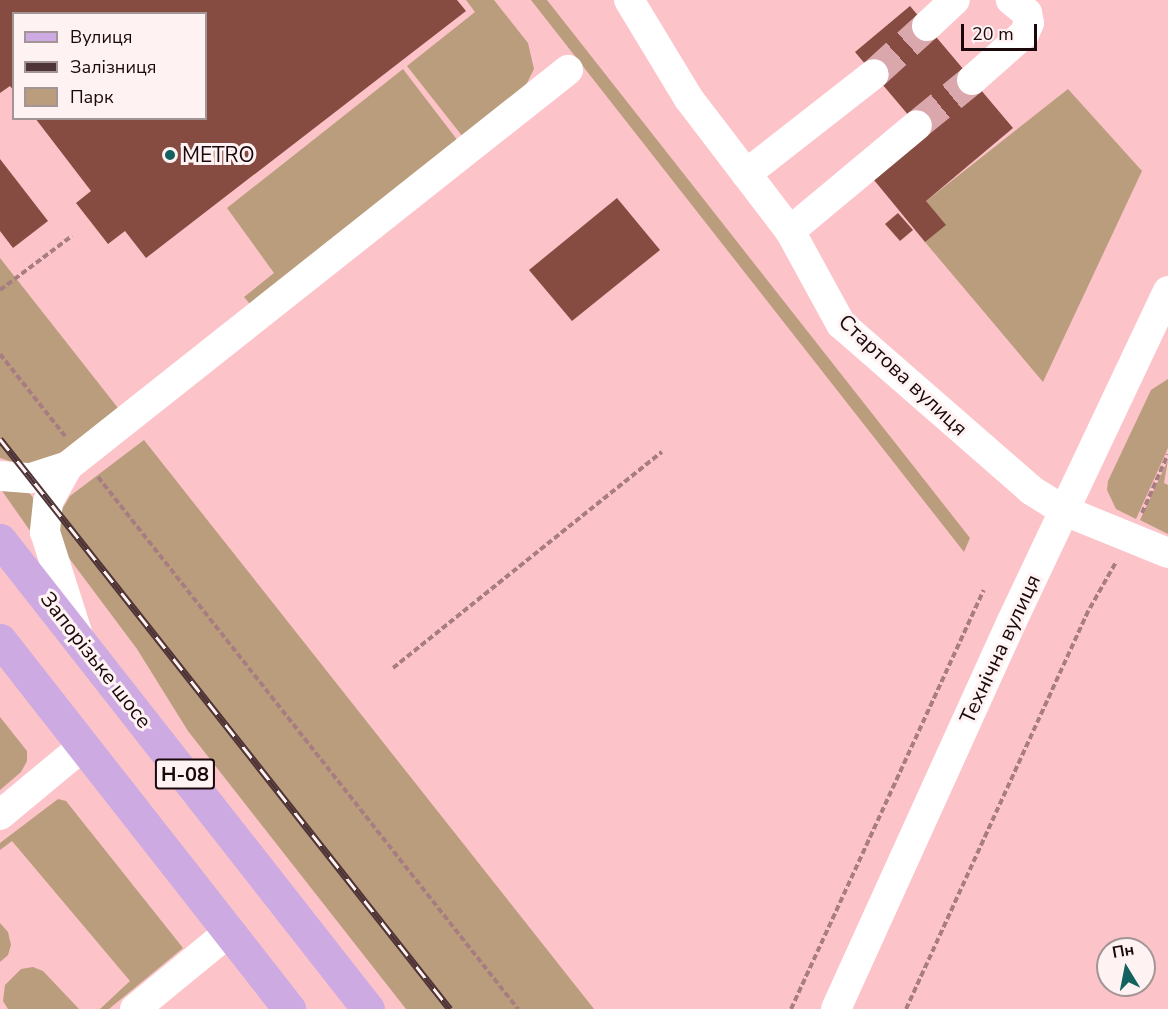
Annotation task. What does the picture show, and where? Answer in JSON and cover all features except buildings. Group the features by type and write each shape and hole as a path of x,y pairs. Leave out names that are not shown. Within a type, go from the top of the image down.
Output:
{"main road":[{"name":"Запорізьке шосе","path":"0,540 80,638 368,1009"},
{"name":"Н-08","path":"0,640 289,1009"}],"street":[{"name":"Стартова вулиця","path":"629,0 689,99 790,231 841,324 1031,490 1065,511 1168,553"},
{"path":"927,26 955,0"},
{"path":"972,80 1024,34 1029,23 1027,13 1011,0"},
{"path":"0,476 31,478 74,461 568,70"},
{"path":"746,174 874,74"},
{"path":"790,231 917,125"},
{"name":"Технічна вулиця","path":"836,1009 1168,291"},
{"path":"74,461 48,502 45,532 80,638"},
{"path":"0,814 83,746"},
{"path":"135,1009 229,932"}],"path":[{"path":"0,290 72,236"},
{"path":"0,354 74,461 518,1009"},
{"path":"393,668 662,452"},
{"path":"906,1009 1090,608 1131,536 1168,454"},
{"path":"791,1009 984,590"}],"green space":[{"path":"466,0 494,0 528,43 534,69 524,89 463,137 407,66 475,12"},
{"path":"531,0 547,0 970,538 964,552"},
{"path":"403,69 458,141 250,304 244,297 274,273 227,208"},
{"path":"1068,89 1142,171 1043,382 925,242 926,201"},
{"path":"0,258 118,408 46,464 25,466 0,458"},
{"path":"1168,379 1168,448 1136,519 1116,509 1107,490 1108,481 1151,390"},
{"path":"144,440 594,1009 406,1009 188,731 137,649 66,554 58,533 58,516 70,496"},
{"path":"1168,460 1164,483 1168,485 1168,534 1140,520"},
{"path":"0,488 27,490 34,499 33,535"},
{"path":"0,717 27,751 27,761 21,772 0,790"},
{"path":"58,799 66,801 183,948 109,1009 100,1009 130,981 12,841 0,850 0,843"},
{"path":"0,923 8,932 11,945 8,955 0,962"},
{"path":"33,967 43,971 79,1009 8,1009 3,1001 5,985 21,969"}],"tunnel":[{"path":"874,74 927,26"},
{"path":"917,125 972,80"}],"railway":[{"path":"0,439 450,1009"}],"place":[{"name":"METRO","path":"170,155"}]}
